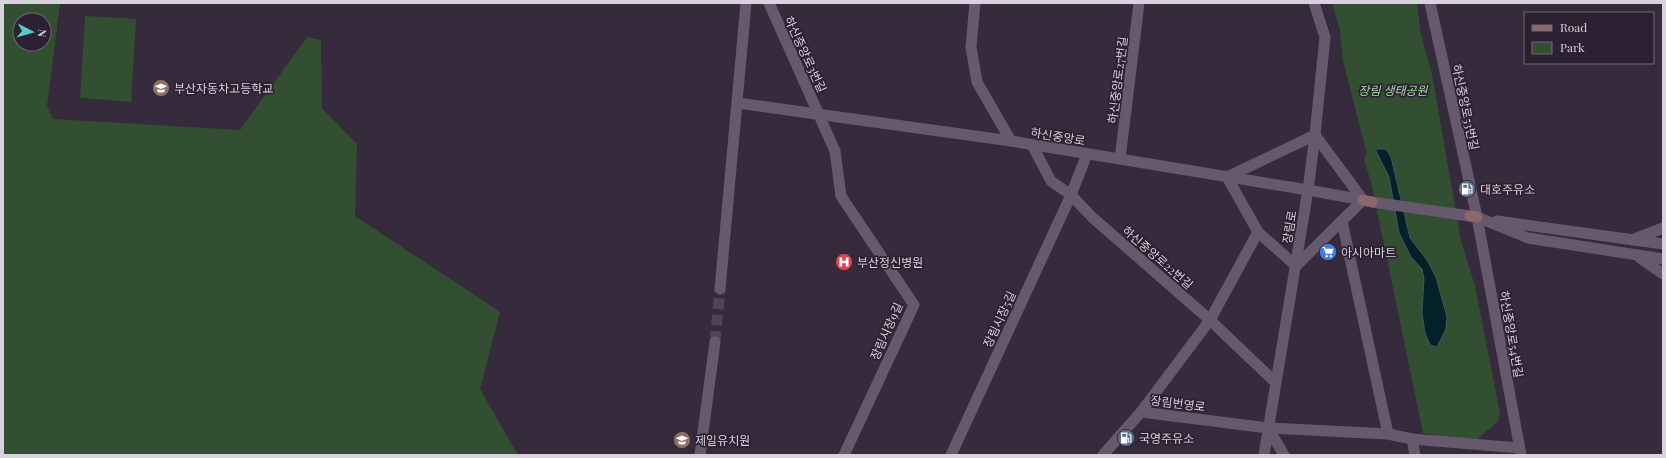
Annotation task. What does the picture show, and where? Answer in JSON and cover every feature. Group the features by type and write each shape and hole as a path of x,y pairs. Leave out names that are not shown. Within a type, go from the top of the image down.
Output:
{"street":[{"path":"720,289 746,3"},
{"name":"하신중앙로3번길","path":"769,3 820,115"},
{"path":"975,3 971,48 977,82 1010,141"},
{"name":"하신중앙로27번길","path":"1120,159 1139,3"},
{"name":"장림로","path":"1264,455 1296,266 1315,135 1325,37 1314,3"},
{"name":"하신중앙로53번길","path":"1430,3 1473,217"},
{"name":"하신중앙로","path":"738,103 1010,141 1368,201 1473,217"},
{"name":"장림시장9길","path":"820,115 836,151 841,196 914,305 844,455"},
{"path":"1315,135 1368,201 1342,221 1296,266 1258,232 1228,177 1315,135"},
{"name":"하신중앙로22번길","path":"1032,145 1051,180 1071,195 1093,218 1210,320 1276,383"},
{"name":"장림시장5길","path":"951,455 1071,195 1087,154"},
{"path":"1473,217 1663,244"},
{"path":"1473,217 1528,238 1663,259"},
{"name":"하신중앙로54번길","path":"1473,217 1520,451"},
{"path":"1342,221 1388,434"},
{"path":"1632,240 1663,228"},
{"path":"1141,412 1210,320 1258,232"},
{"path":"1636,255 1663,274"},
{"path":"700,455 715,342"},
{"name":"장림번영로","path":"1103,455 1141,412 1268,428 1388,434 1412,439 1520,451"},
{"path":"1268,428 1284,455"},
{"path":"1412,439 1415,455"}],"green space":[{"path":"3,3 60,3 47,106 53,119 240,130 307,37 321,40 322,108 357,144 355,216 500,312 480,389 518,455 3,455"},
{"name":"장림 생태공원","path":"1332,3 1417,3 1421,35 1432,74 1461,241 1475,286 1500,413 1498,421 1474,442 1423,433 1372,186 1364,159 1367,154 1343,61 1340,31"},
{"path":"85,16 136,19 131,102 80,98"}],"water":[{"path":"1375,149 1386,149 1391,157 1410,238 1427,260 1436,277 1447,317 1446,329 1437,347 1430,345 1425,333 1422,313 1424,279 1422,269 1411,257 1399,233 1389,177"}],"tunnel":[{"path":"715,342 720,289"}],"place":[{"name":"부산자동차고등학교","path":"161,88"},
{"name":"대호주유소","path":"1467,189"},
{"name":"아시아마트","path":"1328,252"},
{"name":"부산정신병원","path":"844,262"},
{"name":"국영주유소","path":"1126,438"},
{"name":"제일유치원","path":"682,440"}]}
